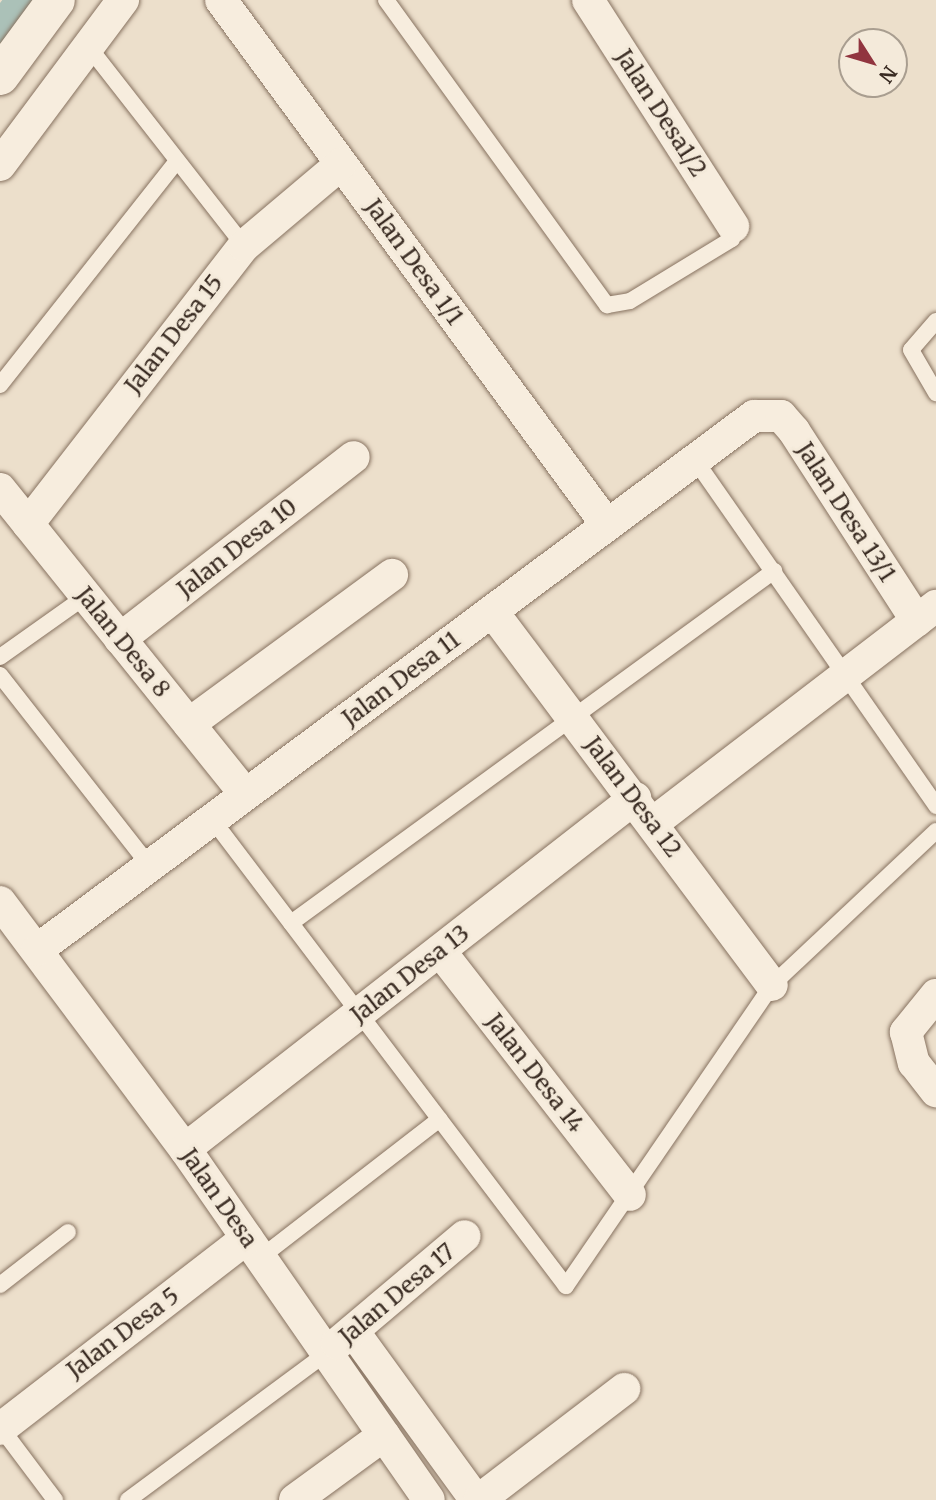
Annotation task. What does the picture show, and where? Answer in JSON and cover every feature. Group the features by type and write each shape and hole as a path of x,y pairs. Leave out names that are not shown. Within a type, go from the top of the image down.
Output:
{"street":[{"path":"0,76 57,0"},
{"path":"0,165 123,0"},
{"name":"Jalan Desa 1/1","path":"221,0 607,525"},
{"name":"Jalan Desa1/2","path":"588,0 733,226"},
{"name":"Jalan Desa 15","path":"28,524 244,246 341,164"},
{"name":"Jalan Desa 11","path":"37,950 695,460 768,412"},
{"name":"Jalan Desa 13/1","path":"768,412 794,431 927,613"},
{"name":"Jalan Desa 10","path":"120,639 355,457"},
{"name":"Jalan Desa 8","path":"0,489 245,794"},
{"path":"189,724 392,575"},
{"name":"Jalan Desa 12","path":"492,611 635,798 772,985"},
{"path":"653,823 927,613"},
{"name":"Jalan Desa 13","path":"185,1149 635,798"},
{"name":"Jalan Desa","path":"0,902 185,1149 429,1500"},
{"name":"Jalan Desa 14","path":"440,951 630,1195"},
{"path":"936,995 913,1017 908,1048 936,1091"},
{"name":"Jalan Desa 17","path":"328,1352 465,1236"},
{"name":"Jalan Desa 5","path":"4,1416 253,1248"},
{"path":"353,1331 477,1500 624,1389"},
{"path":"295,1500 384,1435"}],"lane":[{"path":"386,0 607,305 630,301 732,239 733,226"},
{"path":"88,46 244,246"},
{"path":"0,385 176,162"},
{"path":"936,321 911,350 936,393"},
{"path":"695,460 936,806"},
{"path":"291,923 571,715 774,571"},
{"path":"0,657 86,596"},
{"path":"0,676 149,865"},
{"path":"212,819 440,1119 561,1284 570,1284 772,985 936,831"},
{"path":"253,1248 440,1119"},
{"path":"0,1285 68,1231"},
{"path":"128,1500 328,1352"},
{"path":"4,1416 55,1500"}],"waterway":[{"path":"0,28 21,0"}]}
